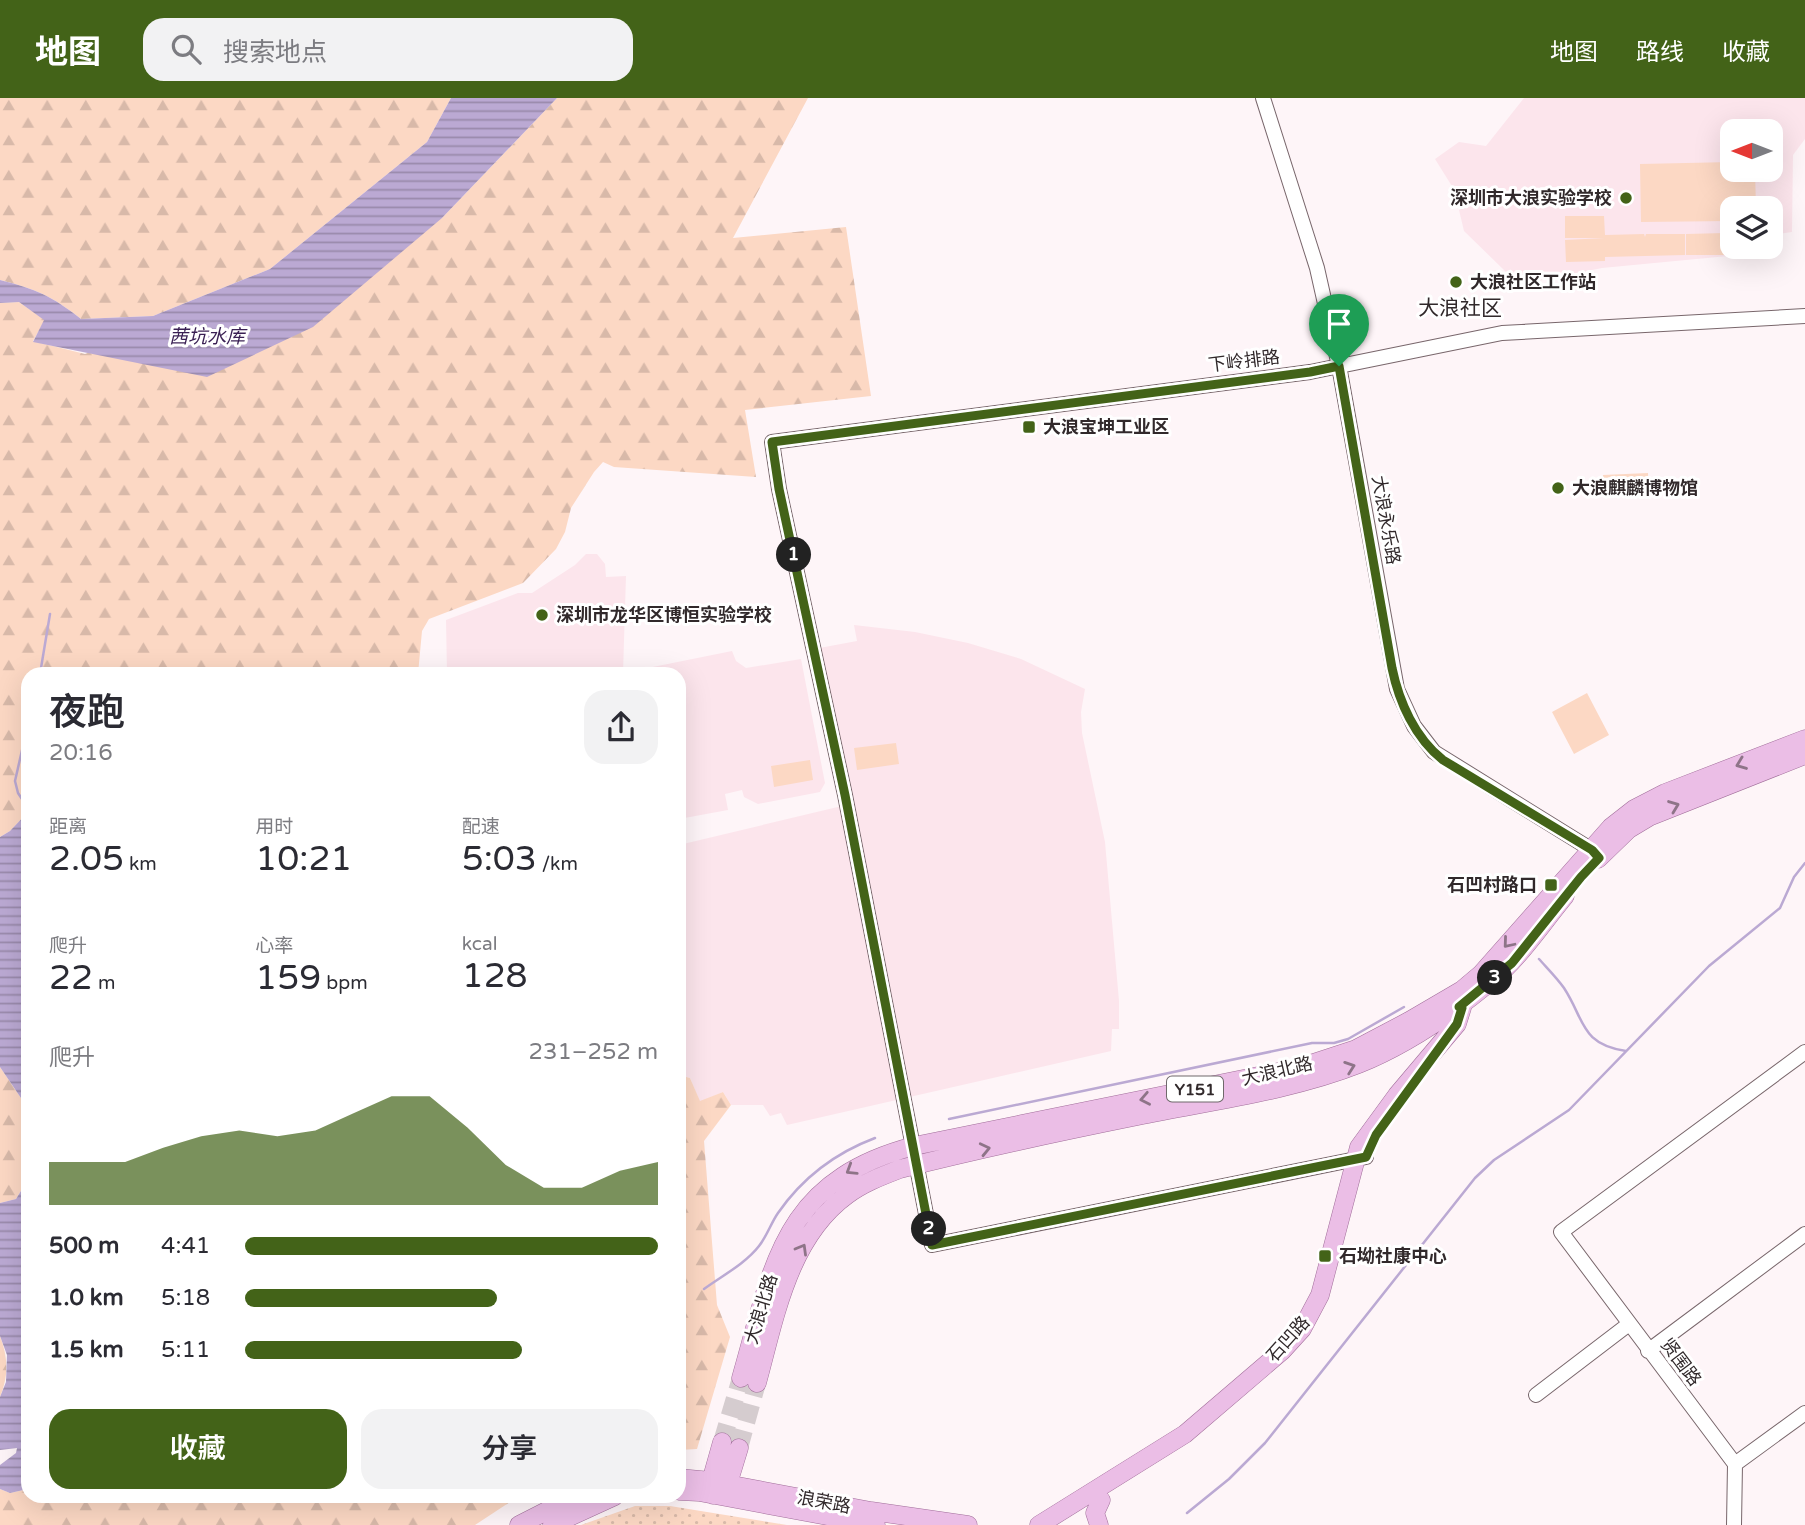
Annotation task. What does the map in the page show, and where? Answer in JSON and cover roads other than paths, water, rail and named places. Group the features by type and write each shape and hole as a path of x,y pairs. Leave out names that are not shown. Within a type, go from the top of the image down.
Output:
{"main road":[{"name":"大浪北路","path":"1805,739 1649,800 1611,827 1596,854 1572,887 1512,963 1459,1007 1390,1050 1359,1065 1318,1078 918,1164 865,1184 846,1195 823,1217 799,1252 749,1380 780,1249 799,1215 828,1185 858,1165 914,1146 1298,1068 1356,1049 1419,1016 1471,982 1596,854 1623,834 1649,817 1805,755"},
{"name":"石凹路","path":"1059,1525 1203,1432 1296,1350 1306,1338 1320,1319 1327,1300 1360,1158 1359,1147 1375,1123 1461,1018 1462,1008 1459,1007"},
{"name":"石凹路","path":"1039,1525 1185,1434 1282,1351 1302,1329 1320,1295 1360,1158"},
{"path":"717,1487 730,1445"},
{"name":"浪荣路","path":"686,1480 876,1525"},
{"name":"浪荣路","path":"686,1490 717,1487 968,1525"},
{"path":"1099,1525 1095,1513 1101,1500"},
{"path":"519,1525 562,1503"},
{"path":"552,1525 600,1503"}],"street":[{"name":"大浪永乐路","path":"1262,98 1317,268 1339,366 1396,689 1414,726 1443,760 1596,854"},
{"name":"下岭排路","path":"914,1146 845,795 779,489 772,442 1283,376 1502,332 1805,316"},
{"name":"贤围路","path":"1735,1464 1561,1232 1805,1052"},
{"path":"914,1146 932,1245 1360,1158"},
{"path":"1648,1350 1805,1234"},
{"path":"1536,1395 1629,1324"},
{"path":"1734,1525 1735,1464 1805,1413"},
{"path":"1788,1426 1805,1425"}],"water":[{"name":"茜坑水库","path":"451,98 557,98 442,218 313,327 207,377 33,342 44,320 19,302 0,303 0,280 43,294 81,319 153,316 270,269 427,142"},
{"path":"21,819 21,1098 0,1067 0,837"},
{"path":"21,1191 21,1491 10,1493 0,1489 0,1465 16,1453 17,1448 0,1450 0,1397 6,1382 7,1355 0,1336 0,1203 16,1199"}],"waterway":[{"path":"41,667 50,614"},
{"path":"21,755 15,781 21,798"},
{"path":"1187,1513 1229,1479 1265,1443 1475,1178 1494,1160 1569,1110 1709,966 1780,908 1794,877 1805,863"},
{"path":"1539,959 1564,988 1592,1036 1611,1048 1626,1051"},
{"path":"949,1119 1312,1043 1334,1043 1348,1039 1404,1007"},
{"path":"704,1289 754,1252 778,1213 809,1177 846,1151 875,1138"}],"tunnel":[{"path":"722,1442 741,1378"},
{"path":"739,1448 757,1383"}],"place":[{"name":"深圳市大浪实验学校","path":"1626,198"},
{"name":"大浪社区工作站","path":"1456,282"},
{"name":"大浪宝坤工业区","path":"1029,427"},
{"name":"大浪麒麟博物馆","path":"1558,488"},
{"name":"深圳市龙华区博恒实验学校","path":"542,615"},
{"name":"石凹村路口","path":"1551,885"},
{"name":"石坳社康中心","path":"1325,1256"}],"district":[{"name":"大浪社区","path":"1460,308"}]}
